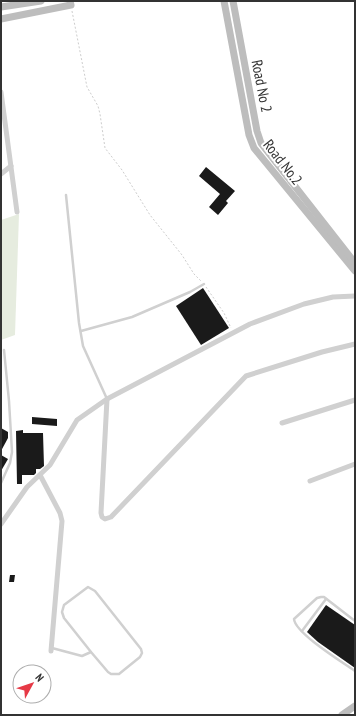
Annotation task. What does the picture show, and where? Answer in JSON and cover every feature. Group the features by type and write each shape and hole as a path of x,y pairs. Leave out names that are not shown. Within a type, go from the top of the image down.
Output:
{"street":[{"path":"1,7 41,1"},
{"name":"Road No.2","path":"224,1 249,135 254,148 355,271"},
{"name":"Road No 2","path":"233,1 257,131 262,143 355,263"},
{"path":"1,19 71,3"},
{"path":"1,92 17,212"},
{"path":"1,174 10,166"},
{"path":"1,524 20,495 50,465 77,420 107,399 250,324 304,304 333,297 355,296"},
{"path":"107,399 101,513 102,517 106,519 111,517 246,376 322,352 355,344"},
{"path":"282,423 355,400"},
{"path":"310,481 355,464"},
{"path":"40,475 60,513 62,520 51,650"},
{"path":"342,715 355,706"}],"lane":[{"path":"66,195 81,331 84,346 107,399"},
{"path":"81,331 132,317 190,292 204,284"},
{"path":"1,483 10,464 12,452 11,421 4,350"},
{"path":"88,587 95,591 142,652 140,657 121,673 111,674 105,670 91,652 64,618 62,612 64,605 88,587"},
{"path":"355,621 321,596 294,619 296,625 308,638 355,671"},
{"path":"302,631 326,599"},
{"path":"51,650 82,656 91,652"}],"path":[{"path":"71,3 87,87 98,106 105,148 122,170 150,215 182,255 194,274 204,284 224,313 233,332"}],"shaded area":[{"path":"19,214 15,335 1,340 1,220"}],"building":[{"path":"206,167 235,191 226,201 228,203 218,215 209,207 220,194 199,176"},
{"path":"203,288 229,328 201,345 176,306"},
{"path":"32,417 57,419 57,426 32,424"},
{"path":"1,428 8,432 8,438 1,451"},
{"path":"23,430 23,433 43,433 44,466 40,469 36,469 36,473 34,475 22,475 22,484 17,484 16,431"},
{"path":"1,455 8,459 1,471"},
{"path":"10,575 15,575 14,582 9,582"},
{"path":"326,605 355,625 355,668 318,642 307,632"}]}
